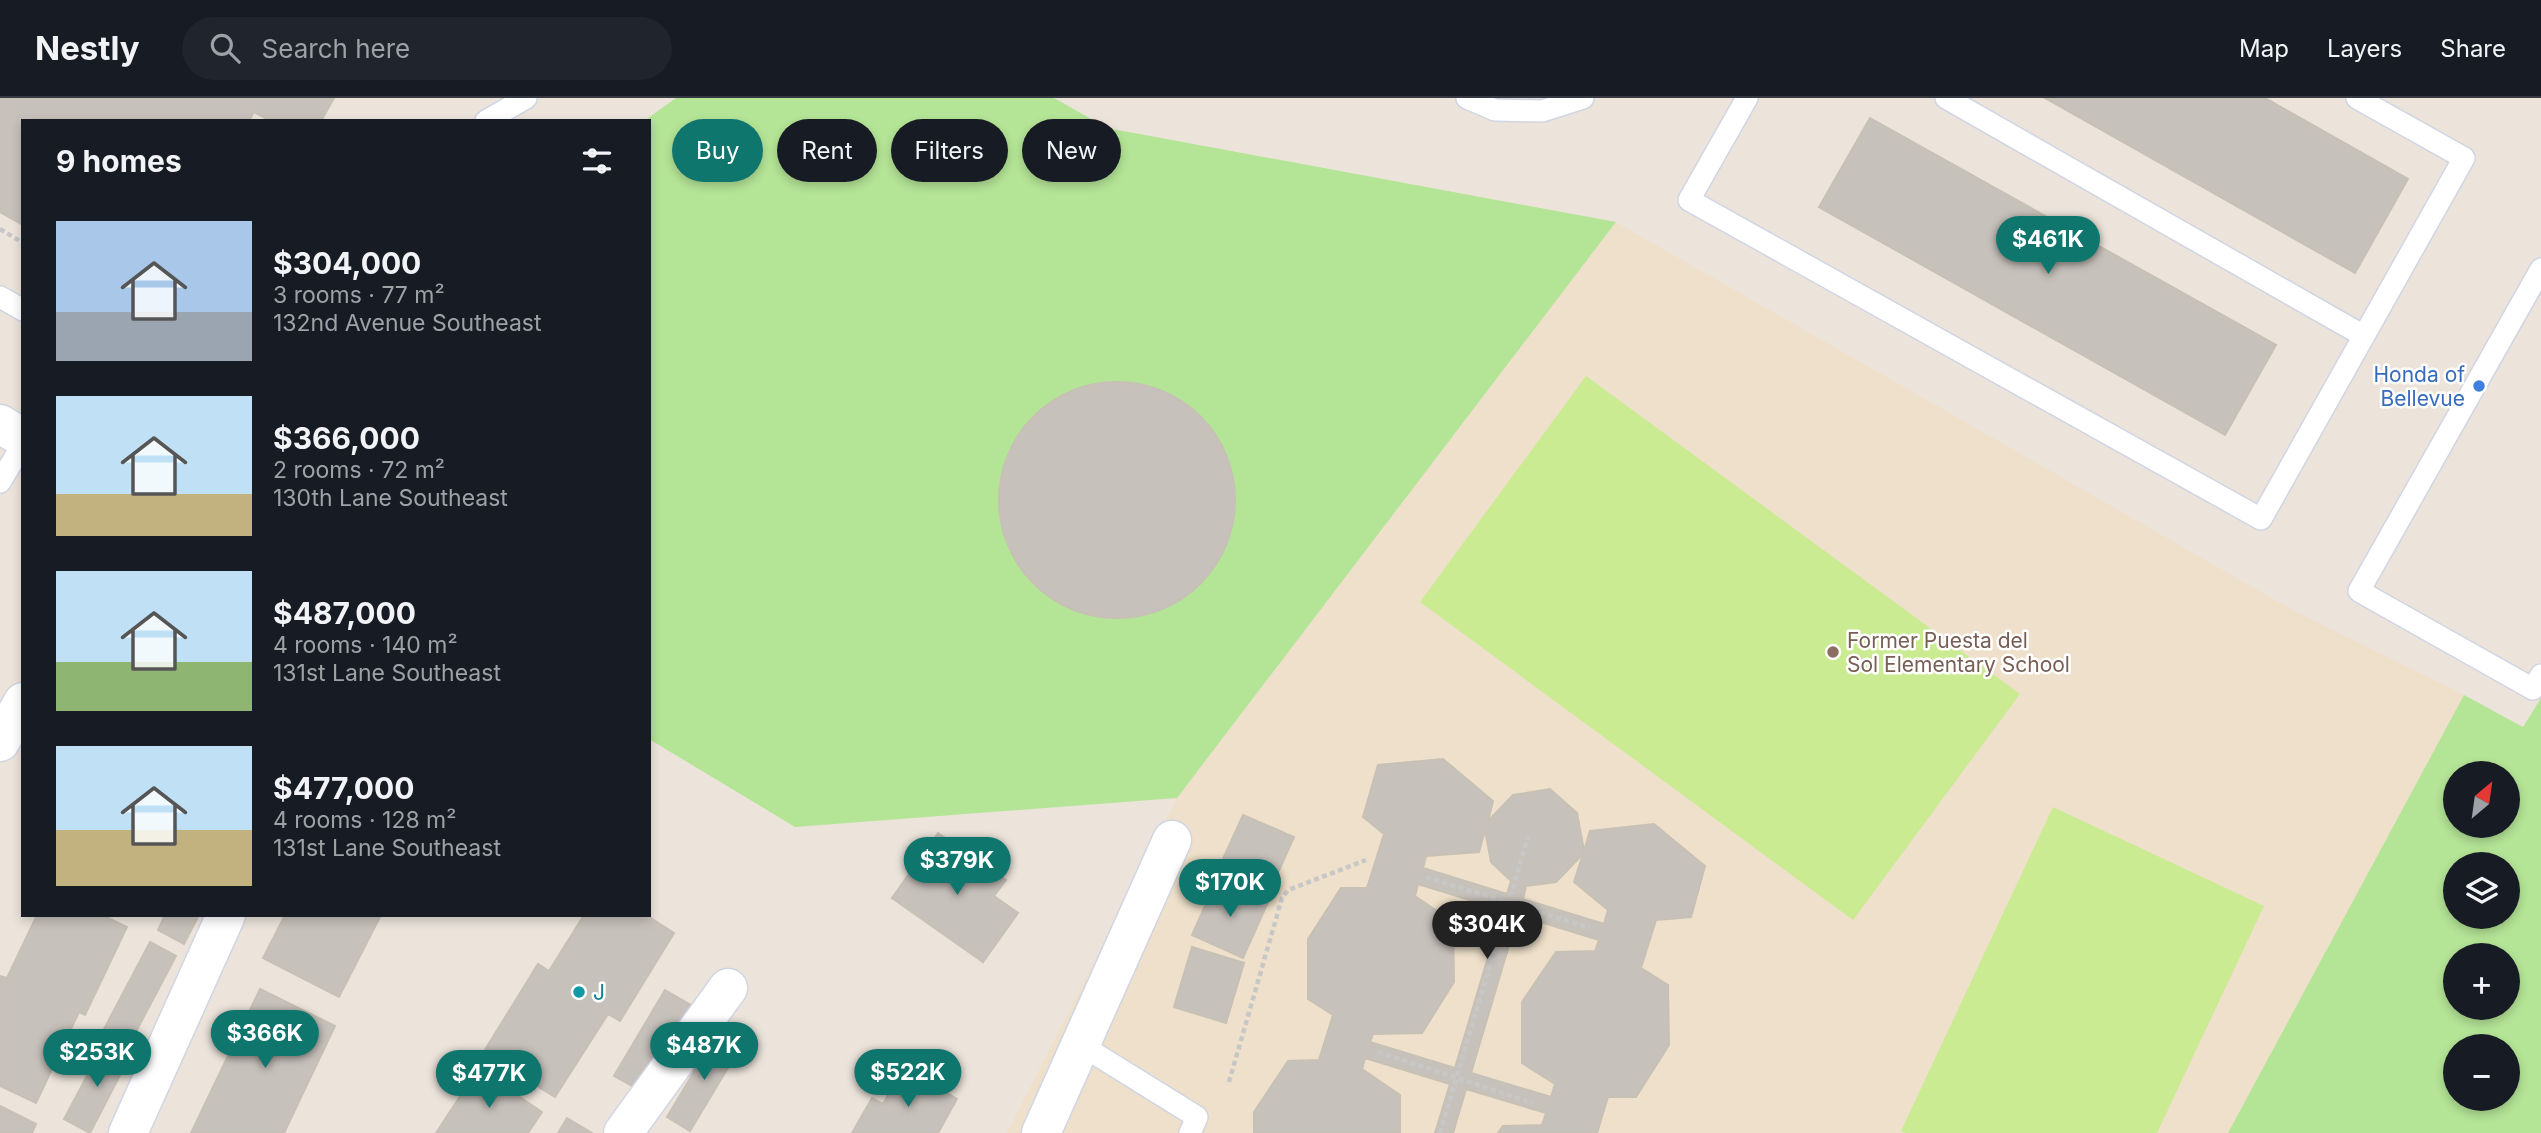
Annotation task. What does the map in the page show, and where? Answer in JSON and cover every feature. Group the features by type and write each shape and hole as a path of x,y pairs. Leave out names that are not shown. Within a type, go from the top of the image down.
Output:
{"street":[{"path":"0,424 21,437"},
{"path":"0,742 21,705"},
{"path":"1041,1133 1172,840"},
{"path":"128,1133 225,917"},
{"path":"623,1133 728,988"}],"lane":[{"path":"489,119 526,98"},
{"path":"1467,98 1495,110 1542,110 1583,98"},
{"path":"1747,98 1689,200 2261,519 2464,158 2357,98"},
{"path":"1946,98 2364,336"},
{"path":"2541,269 2360,591 2533,689 2541,676"},
{"path":"0,296 21,309"},
{"path":"0,481 21,447"},
{"path":"1080,1045 1197,1117 1190,1133"}],"path":[{"path":"0,229 21,242"},
{"path":"1440,1133 1528,837"},
{"path":"1229,1082 1282,898 1287,890 1366,860"},
{"path":"1426,877 1590,928"},
{"path":"1378,1052 1533,1103"}],"shaded area":[{"name":"Former Puesta del Sol Elementary School","path":"1616,222 2293,610 2464,695 2228,1133 1007,1133 1177,798"}],"green space":[{"path":"676,98 1054,98 1091,119 1022,119 1022,182 1121,182 1121,131 1616,222 1177,798 795,827 651,740 651,119 647,119"},
{"path":"1586,376 2020,694 1853,920 1420,602"},
{"path":"2464,695 2523,727 2541,698 2541,1133 2228,1133"},
{"path":"2053,807 2264,906 2157,1133 1901,1131"}],"building":[{"path":"0,98 334,98 322,119 267,119 254,112 250,119 21,119 21,224 0,212"},
{"path":"2045,98 2265,98 2408,179 2355,273"},
{"path":"1870,118 2276,345 2225,435 1819,207"},
{"path":"1105,382 1129,382 1173,396 1201,416 1226,455 1233,477 1233,523 1226,545 1201,584 1173,604 1151,613 1129,618 1105,618 1061,604 1033,584 1013,556 1004,534 999,512 999,488 1013,444 1033,416 1061,396 1083,387"},
{"path":"1443,759 1493,801 1488,821 1513,795 1550,789 1577,813 1584,851 1590,831 1654,824 1705,866 1691,917 1656,920 1641,968 1668,985 1669,1045 1636,1097 1608,1097 1597,1133 1498,1133 1503,1126 1542,1125 1546,1113 1466,1089 1453,1133 1435,1133 1450,1084 1365,1058 1362,1069 1400,1095 1400,1133 1254,1133 1254,1112 1288,1061 1319,1060 1333,1015 1308,999 1308,939 1341,888 1367,888 1384,834 1363,817 1378,765","holes":["1485,830 1491,862 1511,881 1507,894 1423,868 1426,856 1479,852","1583,854 1574,882 1608,910 1604,924 1523,899 1526,886 1556,882","1418,884 1502,910 1455,1068 1370,1042 1373,1034 1422,1033 1454,982 1453,922 1415,896","1518,915 1599,940 1595,951 1556,952 1522,1002 1522,1063 1555,1084 1551,1097 1471,1073"]},
{"path":"1243,815 1294,837 1268,895 1217,872"},
{"path":"938,833 1006,880 994,896 1018,913 983,962 892,898"},
{"path":"1217,879 1268,902 1243,958 1192,935"},
{"path":"36,917 106,917 127,927 85,1015 79,1012 36,1103 0,1086 0,976 7,978"},
{"path":"164,917 198,917 184,944 158,930"},
{"path":"284,917 380,917 339,997 263,958"},
{"name":"J","path":"583,917 649,917 674,933 620,1021 608,1014 555,1097 483,1053 538,964 549,971"},
{"path":"150,942 176,956 129,1045 103,1031"},
{"path":"1192,947 1244,963 1226,1023 1174,1007"},
{"path":"260,989 335,1026 284,1133 191,1133"},
{"path":"665,990 691,1005 641,1091 614,1076"},
{"path":"718,1032 741,1046 690,1131 667,1117"},
{"path":"104,1044 129,1058 90,1133 64,1119"},
{"path":"903,1068 957,1099 938,1133 852,1133 872,1098 883,1104"},
{"path":"478,1069 542,1112 528,1133 436,1133"},
{"path":"0,1106 36,1124 32,1133 0,1133"},
{"path":"567,1118 592,1133 558,1133"}],"place":[{"name":"Honda of Bellevue","path":"2479,386"},
{"name":"Former Puesta del Sol Elementary School","path":"1833,652"},
{"name":"J","path":"579,992"}]}
